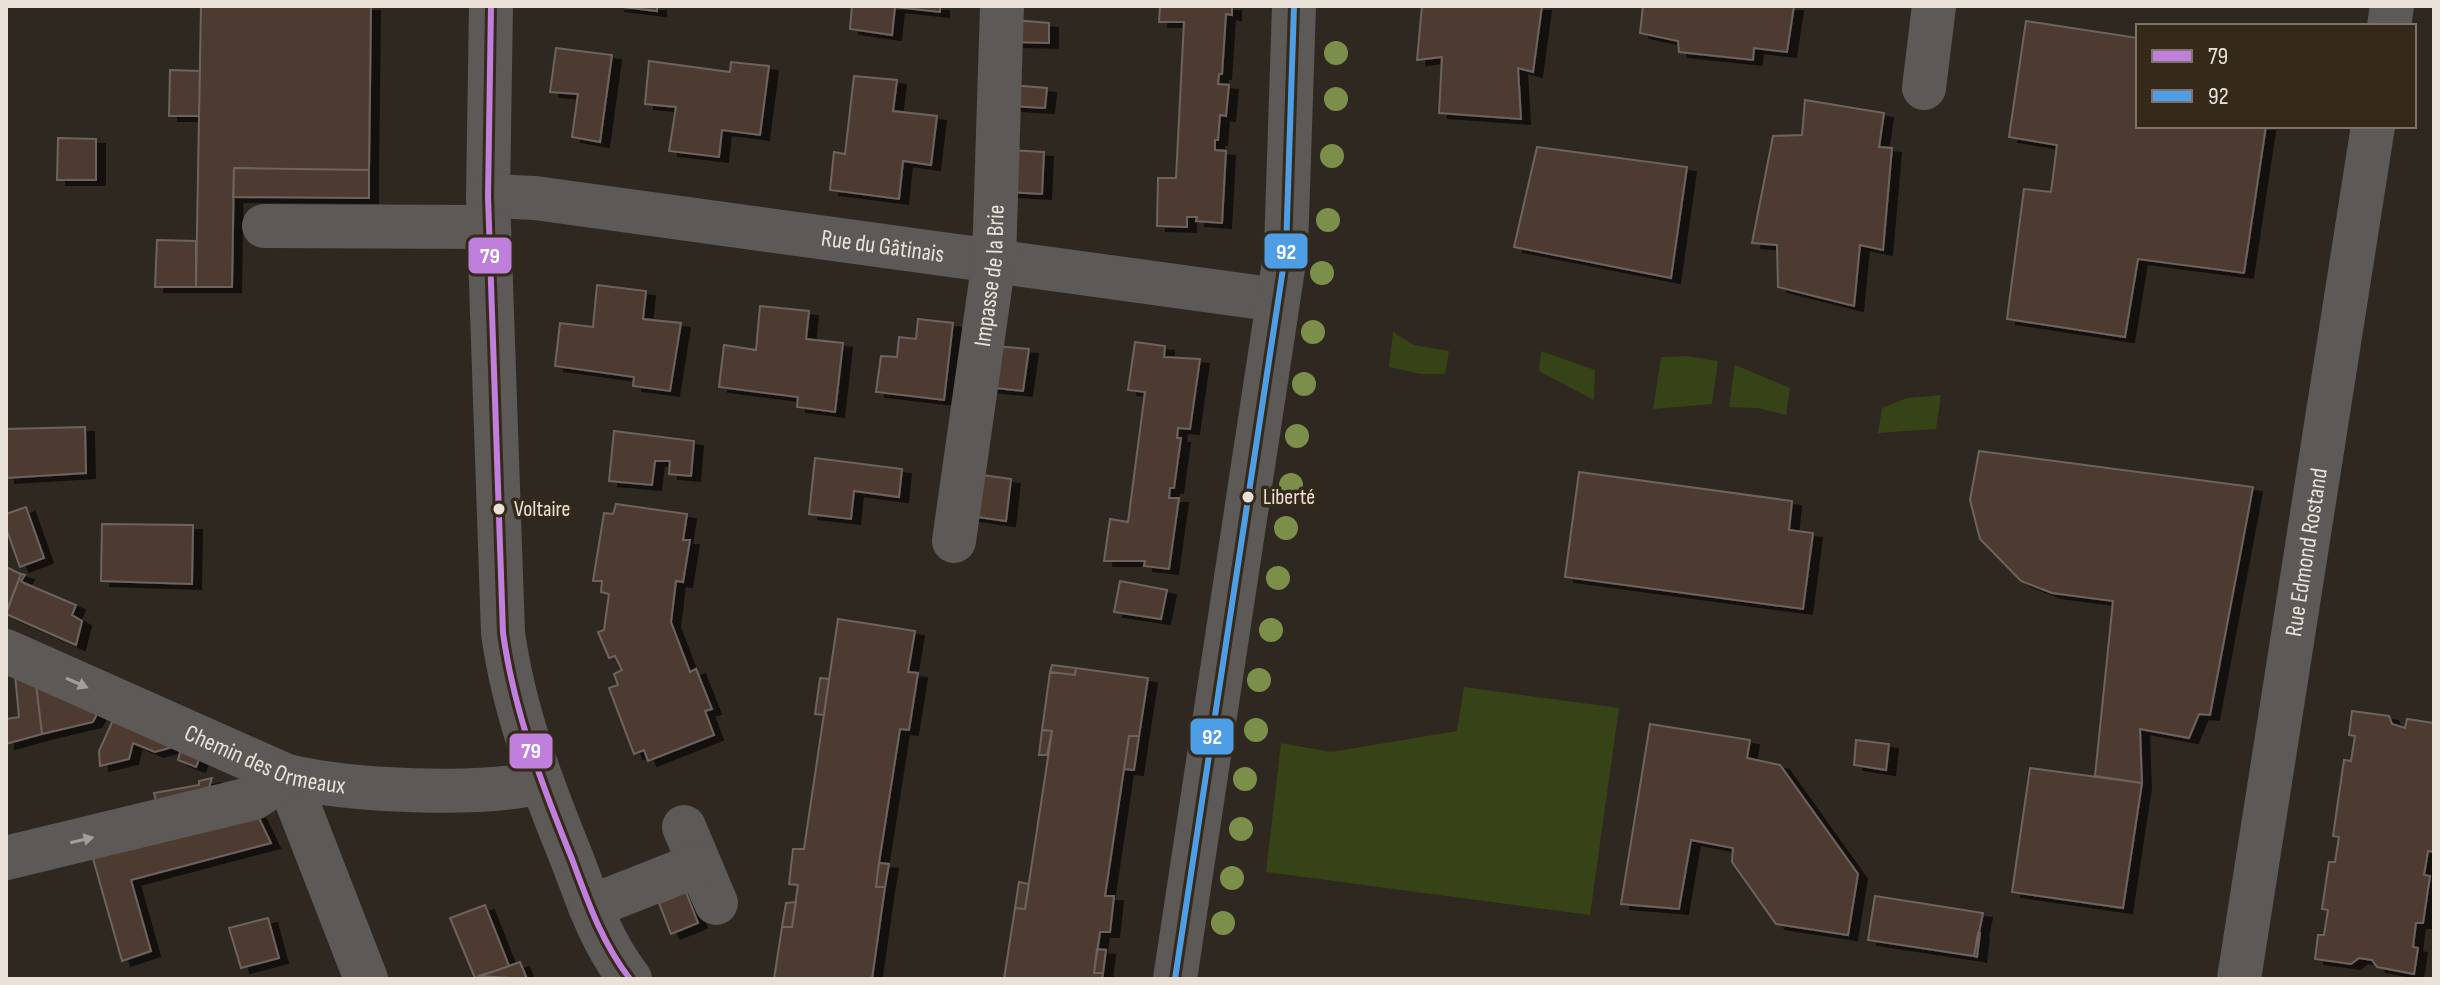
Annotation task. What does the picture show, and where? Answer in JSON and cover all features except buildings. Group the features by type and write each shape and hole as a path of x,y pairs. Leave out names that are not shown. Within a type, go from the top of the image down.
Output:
{"street":[{"path":"491,6 489,211 503,633 510,684 541,782 590,907 609,952 630,979"},
{"name":"Impasse de la Brie","path":"954,541 994,260 1002,6"},
{"path":"1175,979 1286,249 1294,6"},
{"path":"1924,88 1934,6"},
{"name":"Rue Edmond Rostand","path":"2239,979 2373,128"},
{"name":"Rue du Gâtinais","path":"264,226 489,211 535,198 1277,300"},
{"name":"Chemin des Ormeaux","path":"6,651 287,776 318,784 484,791 541,782"},
{"path":"6,858 254,798 287,776 366,979"},
{"path":"590,907 700,865"}],"green space":[{"path":"1393,332 1414,345 1449,351 1445,374 1421,374 1389,367"},
{"path":"1541,351 1595,370 1594,400 1539,371"},
{"path":"1686,356 1718,361 1712,404 1653,409 1661,357"},
{"path":"1735,365 1790,388 1786,415 1758,408 1729,407"},
{"path":"1941,395 1936,429 1878,433 1882,408 1907,398"},
{"path":"1464,687 1619,708 1590,915 1266,872 1281,743 1331,752 1457,731"}],"transit line":[{"name":"79","path":"491,6 488,196 503,633 514,691 540,776 596,922 630,979"},
{"name":"92","path":"1175,979 1286,249 1294,6"}],"place":[{"name":"Liberté","path":"1248,497"},
{"name":"Voltaire","path":"499,509"}]}
